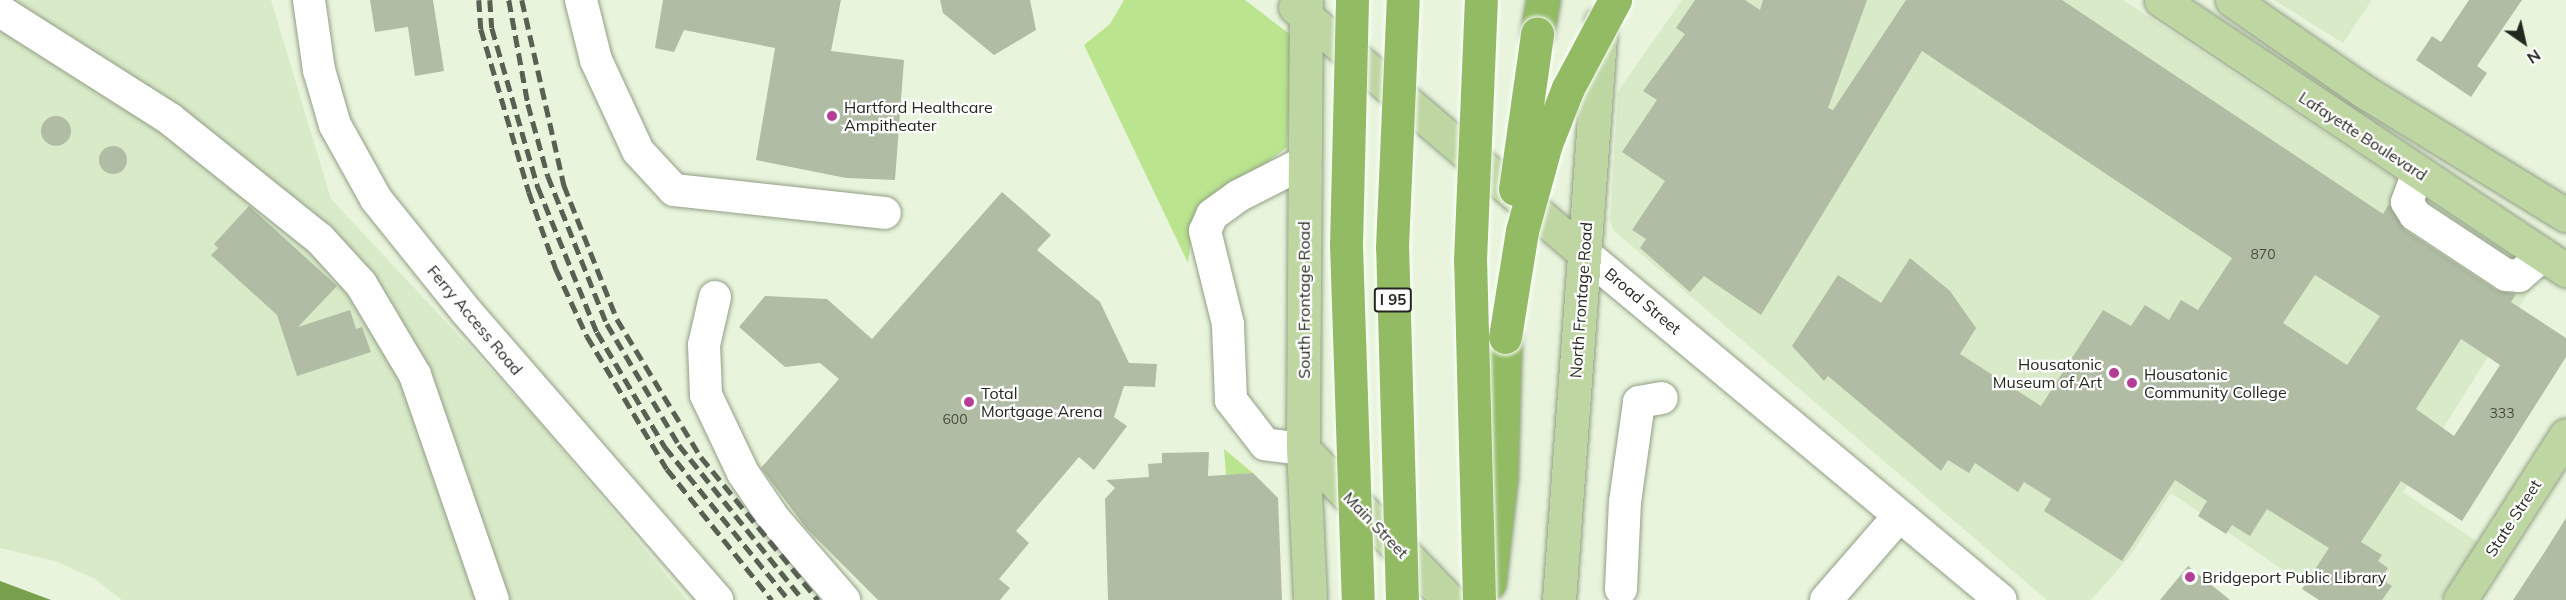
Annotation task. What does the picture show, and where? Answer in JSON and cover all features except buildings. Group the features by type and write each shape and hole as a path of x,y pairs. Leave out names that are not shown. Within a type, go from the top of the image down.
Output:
{"highway":[{"path":"1340,0 1348,399 1358,600"},
{"path":"1345,166 1352,0"},
{"name":"I 95","path":"1402,600 1392,247 1403,0"},
{"path":"1479,600 1470,260 1482,0"},
{"path":"1487,600 1501,476 1505,337 1515,189 1543,0"},
{"path":"1505,337 1536,172 1568,88 1616,0"}],"main road":[{"name":"North Frontage Road","path":"1559,600 1602,0"},
{"name":"Lafayette Boulevard","path":"2161,0 2350,130 2418,172 2554,263"},
{"path":"2232,0 2365,92 2566,215"},
{"name":"Broad Street","path":"1300,6 1584,253"},
{"name":"South Frontage Road","path":"1300,6 1305,162 1304,449 1310,600"},
{"path":"2350,130 2365,92"},
{"name":"State Street","path":"2460,600 2566,435"},
{"name":"Main Street","path":"1304,449 1449,600"}],"street":[{"name":"Ferry Access Road","path":"309,0 319,70 335,125 376,199 466,312 717,600"},
{"path":"581,0 596,60 638,151 674,189 885,213"},
{"path":"0,11 170,119 320,239 361,284 415,375 493,600"},
{"path":"1304,449 1265,444 1231,400 1228,324 1205,231 1212,215 1238,196 1305,162"},
{"name":"Broad Street","path":"1584,253 2001,600"},
{"path":"715,297 704,345 706,395 743,473 775,520 844,600"},
{"path":"1621,590 1625,502 1639,402 1662,398"},
{"path":"1826,600 1899,516"}],"shaded area":[{"path":"0,0 271,0 331,199 532,414 687,600 119,600 0,551"},
{"path":"1124,0 1245,0 1292,36 1287,147 1194,218 1188,263 1084,45 1110,24"},
{"name":"Housatonic Community College","path":"1682,0 2123,0 2540,274 2403,492 2478,542 2440,600 2327,600 2171,493 2129,557 2091,600 2047,600 1614,231 1610,220 1618,91"},
{"path":"2274,0 2372,0 2343,43"},
{"path":"1224,449 1253,473 1226,475"},
{"path":"0,551 119,600 0,600"}],"pier":[{"path":"0,548 55,561 95,579 122,600 51,600 0,581"}],"railway":[{"path":"479,0 481,29 529,192 556,269 587,336 667,469 772,600"},
{"path":"490,0 492,28 538,187 597,332 665,447 789,600"},
{"path":"509,0 528,104 548,176 607,324 679,445 803,600"},
{"path":"522,0 564,185 617,319 701,457 818,600"}],"place":[{"name":"Hartford Healthcare Ampitheater","path":"832,116"},
{"name":"Housatonic Museum of Art","path":"2114,373"},
{"name":"Housatonic Community College","path":"2132,383"},
{"name":"Total Mortgage Arena","path":"969,402"},
{"name":"Bridgeport Public Library","path":"2190,577"}]}
